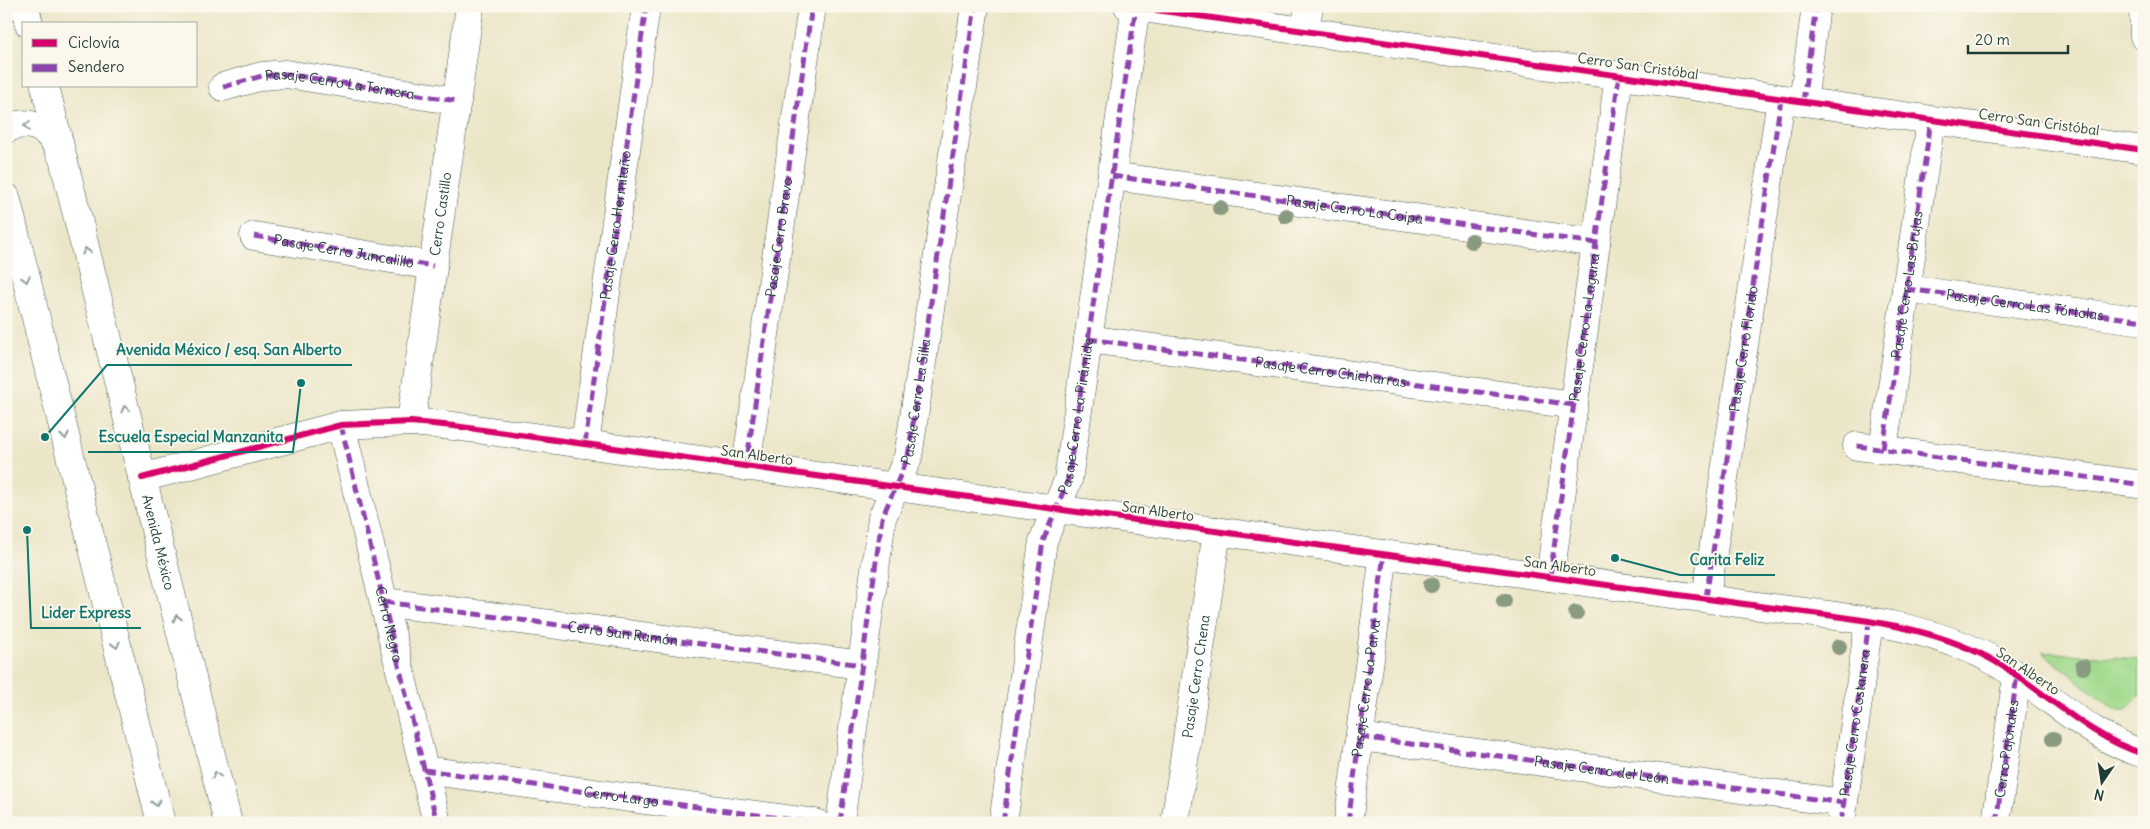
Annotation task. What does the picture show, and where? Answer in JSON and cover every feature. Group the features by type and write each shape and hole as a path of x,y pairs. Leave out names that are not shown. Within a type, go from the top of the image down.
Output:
{"street":[{"path":"25,6 29,22"},
{"name":"Cerro Castillo","path":"411,422 470,6"},
{"name":"Pasaje Cerro Hermitaño","path":"585,444 646,6"},
{"name":"Pasaje Cerro Bravo","path":"746,467 812,6"},
{"name":"Pasaje Cerro La Silla","path":"840,823 882,518 908,457 974,6"},
{"name":"Pasaje Cerro Florido","path":"1706,598 1792,100 1816,6"},
{"path":"2143,6 2144,36"},
{"name":"Cerro San Cristóbal","path":"1134,7 1307,19 1619,76 2144,150"},
{"name":"Pasaje Cerro La Pirámide","path":"1003,823 1043,542 1068,480 1112,176 1134,7"},
{"name":"Pasaje Cerro La Ternera","path":"223,87 262,76 286,74 457,101"},
{"name":"Pasaje Cerro La Laguna","path":"1550,577 1619,76"},
{"name":"Avenida México","path":"45,88 228,823"},
{"name":"Pasaje Cerro Las Brujas","path":"1931,120 1906,289 1870,448 2144,485"},
{"path":"6,129 26,124 44,129 56,144 64,164"},
{"name":"Pasaje Cerro La Coipa","path":"1112,176 1596,243"},
{"path":"6,197 161,823"},
{"name":"Pasaje Cerro Juncalillo","path":"254,236 433,266"},
{"name":"Pasaje Cerro Las Tórtolas","path":"1906,289 2144,321"},
{"name":"Pasaje Cerro Chicharras","path":"1088,339 1574,405"},
{"name":"San Alberto","path":"142,478 341,425 411,422 454,426 1706,598 1900,625 1954,642 1988,658 2017,676 2096,733 2114,743 2144,754"},
{"name":"Cerro Negro","path":"341,425 437,823"},
{"name":"Pasaje Cerro Chena","path":"1175,823 1216,531"},
{"name":"Pasaje Cerro La Parva","path":"1348,823 1384,554"},
{"name":"Cerro San Ramón","path":"384,602 862,665"},
{"name":"Pasaje Cerro Costanera","path":"1843,813 1869,622"},
{"name":"Cerro Pajonales","path":"1996,823 2017,676"},
{"name":"Pasaje Cerro del León","path":"1360,737 1843,813"},
{"name":"Cerro Largo","path":"424,770 816,823"}],"green space":[{"path":"2042,652 2138,659 2140,695 2126,710 2115,710"}],"marked path":[{"path":"585,444 646,6"},
{"path":"746,467 812,6"},
{"path":"840,823 882,518 908,457 975,6"},
{"path":"1003,823 1043,541 1068,480 1136,6"},
{"path":"1803,102 1816,6"},
{"path":"223,87 262,76 286,74 457,101"},
{"path":"1550,577 1619,76"},
{"path":"1706,598 1781,99"},
{"path":"1883,449 1931,120"},
{"path":"1112,176 1596,243"},
{"path":"254,236 433,266"},
{"path":"1906,289 2144,321"},
{"path":"1088,339 1574,405"},
{"path":"341,425 437,823"},
{"path":"1857,446 2144,485"},
{"path":"1348,823 1384,554"},
{"path":"384,602 862,665"},
{"path":"1841,823 1869,622"},
{"path":"1996,823 2017,676"},
{"path":"1360,737 1844,803"},
{"path":"424,770 816,823"}],"cycle path":[{"path":"1128,6 2144,150"},
{"path":"142,478 341,425 411,422 454,426 1877,622 1934,636 1989,658 2102,735 2144,754"}],"place":[{"name":"Escuela Especial Manzanita","path":"301,383"},
{"name":"Avenida México / esq. San Alberto","path":"45,437"},
{"name":"Lider Express","path":"27,530"},
{"name":"Carita Feliz","path":"1615,558"}]}
